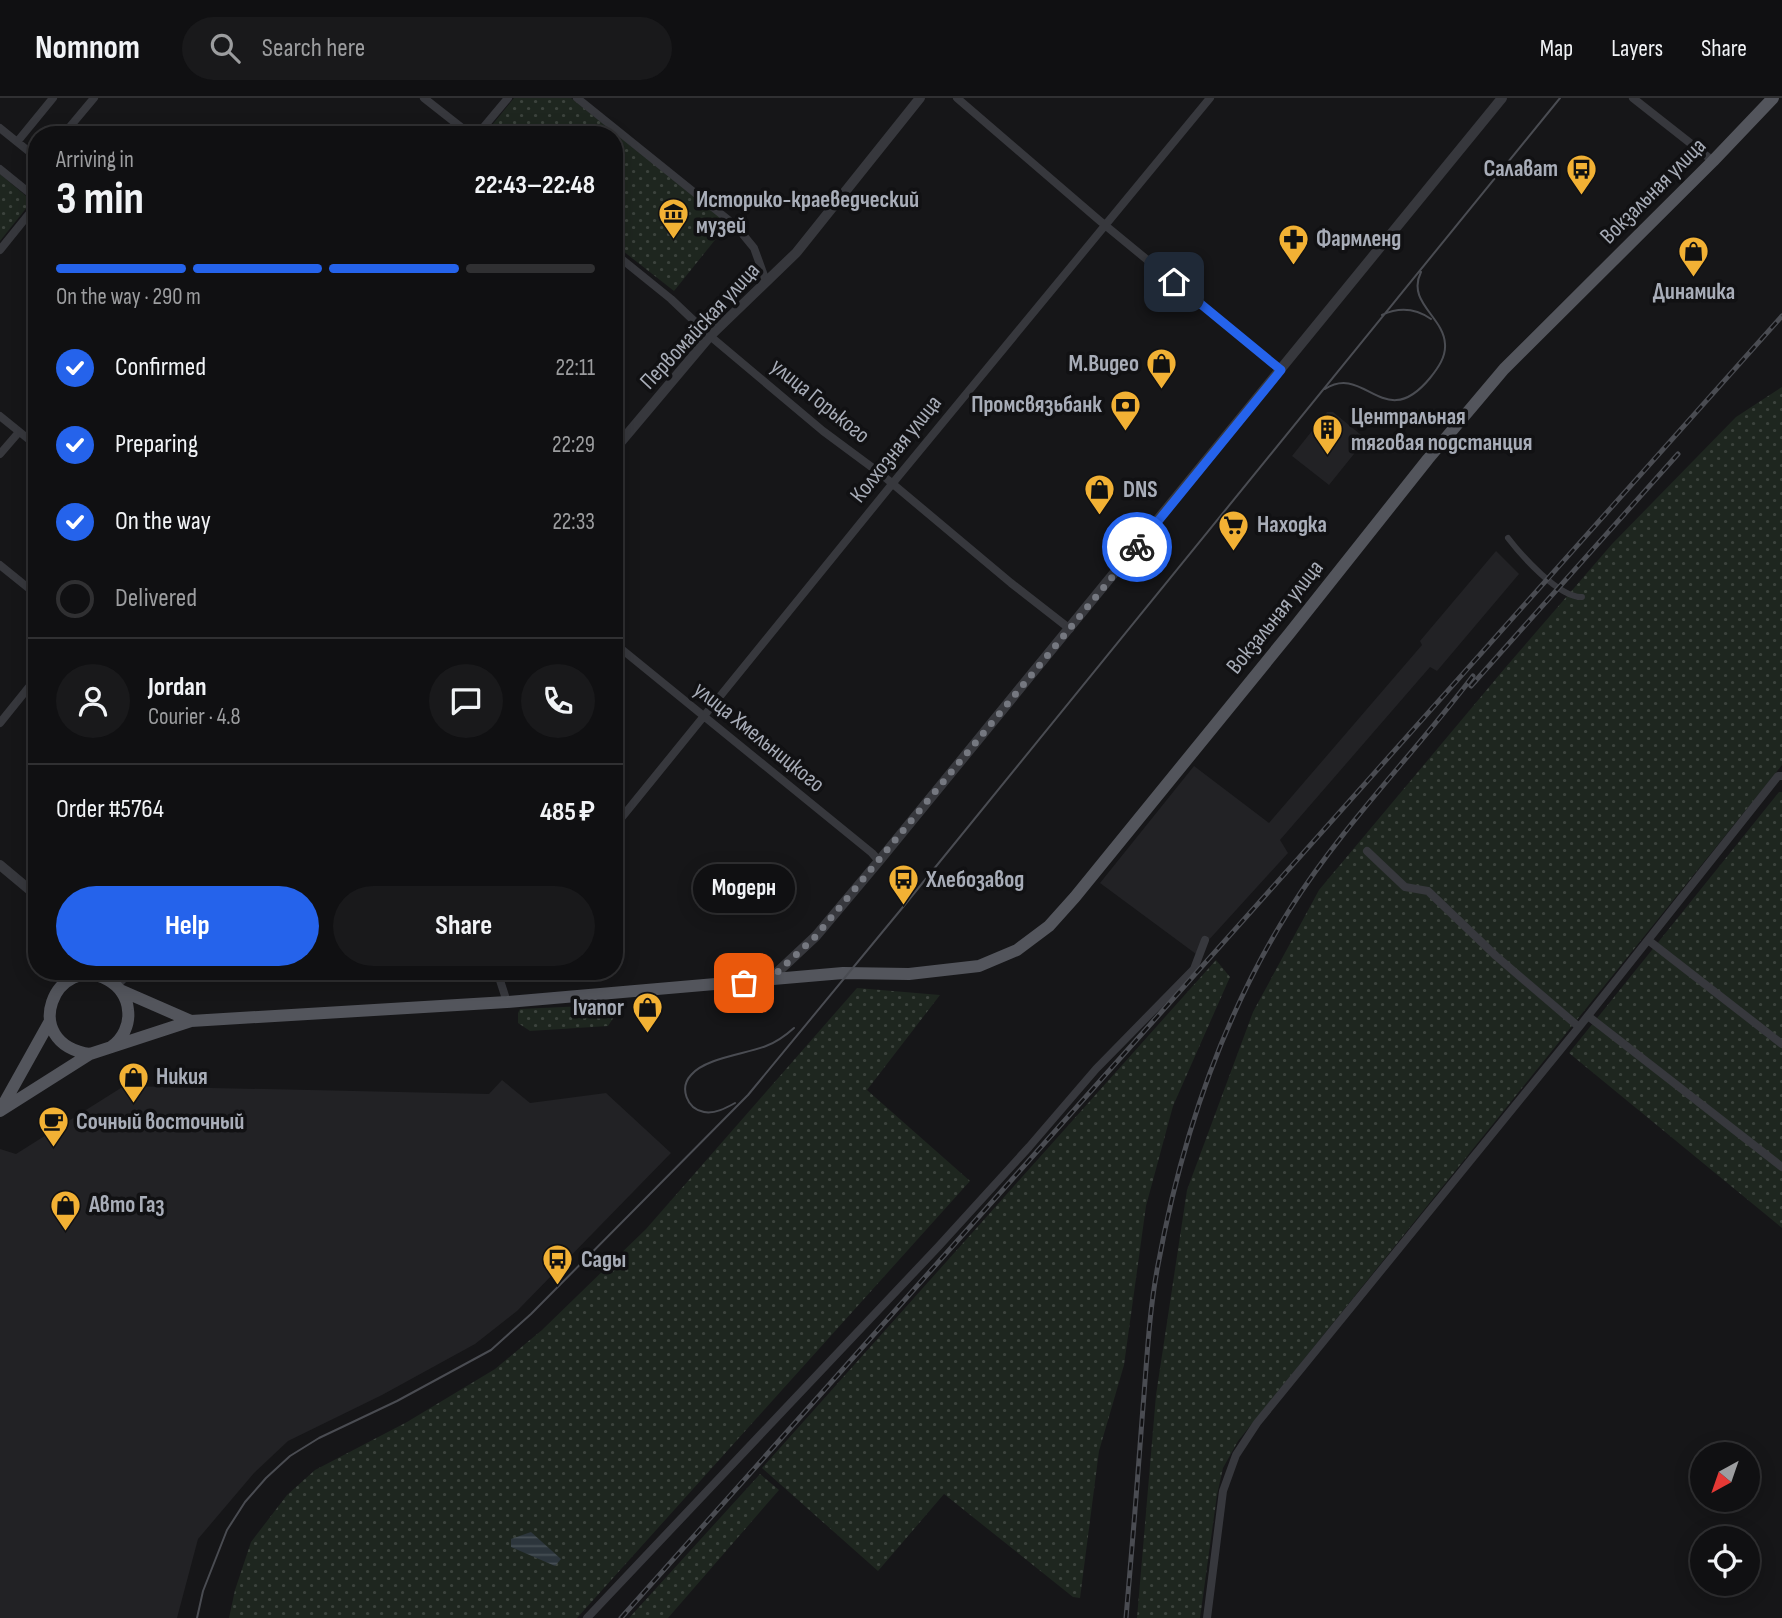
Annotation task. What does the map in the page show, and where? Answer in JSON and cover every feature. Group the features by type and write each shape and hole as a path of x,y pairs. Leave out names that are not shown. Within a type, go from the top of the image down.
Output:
{"main road":[{"name":"Вокзальная улица","path":"191,1021 507,1002 843,973 909,974 979,966 1017,950 1048,926 1075,897 1446,436 1504,369 1773,98"},
{"path":"62,980 50,1007 50,1021 55,1035 64,1045 76,1052 90,1054"},
{"path":"112,981 191,1021"},
{"path":"106,1050 123,1034 129,1012 112,981"},
{"path":"0,1110 50,1021"},
{"path":"0,1110 90,1054 191,1021"}],"street":[{"path":"31,126 53,98"},
{"path":"71,126 94,98"},
{"path":"425,98 460,126"},
{"path":"485,126 508,98"},
{"path":"577,98 612,126"},
{"name":"Первомайская улица","path":"623,439 710,336 796,253 920,98"},
{"path":"957,98 1105,225 1281,370"},
{"name":"Колхозная улица","path":"623,816 1210,98"},
{"path":"768,981 816,936 879,861 1502,98"},
{"path":"1633,98 1713,161"},
{"path":"0,128 28,150"},
{"path":"18,142 28,129"},
{"path":"623,135 736,226 754,248 766,281"},
{"path":"0,169 28,194"},
{"path":"0,250 28,214"},
{"name":"улица Горького","path":"623,260 823,432 893,484 1070,629"},
{"path":"0,416 28,439"},
{"path":"0,454 19,432"},
{"path":"1508,538 1527,564 1563,592 1573,598 1581,597"},
{"path":"0,565 28,588"},
{"name":"улица Хмельницкого","path":"623,650 879,861"},
{"path":"0,723 28,688"},
{"path":"1207,1618 1223,1491 1236,1455 1257,1423 1588,1016 1778,776 1782,776"},
{"path":"1367,851 1405,887 1428,891 1496,956 1579,1027"},
{"path":"0,865 28,888"},
{"path":"587,1618 938,1247 1030,1147 1096,1069 1194,969 1205,940"},
{"path":"1648,940 1782,1045"},
{"path":"500,980 507,1002"},
{"path":"1588,1016 1782,1167"}],"shaded area":[{"path":"514,98 571,98 606,126 491,126"},
{"path":"623,139 726,221 723,230 674,291 623,251"},
{"path":"0,174 28,198 28,206 0,241"},
{"path":"1782,387 1782,765 1238,1441 1223,1468 1217,1495 1200,1618 1137,1618 1156,1395 1187,1190 1253,1012 1319,890 1505,668 1612,544 1736,417"},
{"path":"1327,412 1333,412 1366,439 1329,485 1292,456"},
{"path":"1496,551 1519,574 1437,671 1430,667 1280,840 1288,853 1196,954 1100,883 1194,766 1269,823 1422,645 1420,641"},
{"path":"1779,792 1782,792 1782,1228 1569,1053"},
{"path":"1216,960 1230,977 1173,1106 1146,1206 1124,1365 1099,1451 1080,1598 1073,1597 944,1494 878,1571 762,1468"},
{"path":"857,988 940,995 867,1090 970,1181 577,1618 229,1618 251,1542 287,1495 315,1470 407,1422 495,1369 542,1330 646,1229"},
{"path":"606,1005 614,1017 608,1026 530,1031 518,1023 520,1009"},
{"path":"502,1080 530,1103 606,1093 671,1153 517,1311 475,1344 382,1395 288,1441 254,1473 198,1539 177,1618 0,1618 0,1149 16,1154 124,1086 489,1094"},
{"path":"760,1474 779,1490 668,1618 629,1618"},
{"path":"531,1532 561,1559 555,1566 511,1547 511,1539"}],"tram line":[{"path":"197,1618 203,1591 227,1530 245,1502 266,1478 290,1456 319,1438 397,1401 491,1350 531,1314 748,1095 1560,98"},
{"path":"1325,389 1339,383 1352,384 1375,395 1400,400 1414,393 1430,378 1443,358 1445,344 1439,326 1418,292 1421,272"},
{"path":"1382,315 1407,310 1431,319"},
{"path":"735,1103 712,1112 698,1110 689,1102 685,1092 687,1080 706,1064 758,1049 794,1028"}],"railway":[{"path":"621,1618 1782,316"},
{"path":"1471,686 1678,454"},
{"path":"1126,1618 1155,1282 1167,1218 1207,1081 1244,993 1290,909 1355,819 1473,676"}],"way so far":[{"path":"744,983 768,981 816,936 1137,547"}],"place":[{"name":"Салават","path":"1581,196"},
{"name":"Историко-краеведческий музей","path":"673,240"},
{"name":"Фармленд","path":"1293,266"},
{"name":"Динамика","path":"1694,278"},
{"name":"М.Видео","path":"1162,391"},
{"name":"Промсвязьбанк","path":"1125,432"},
{"name":"Центральная тяговая подстанция","path":"1328,457"},
{"name":"DNS","path":"1100,517"},
{"name":"Находка","path":"1234,552"},
{"name":"Хлебозавод","path":"903,907"},
{"name":"Модерн","path":"744,983"},
{"name":"Ivanor","path":"647,1035"},
{"name":"Никия","path":"133,1104"},
{"name":"Сочный восточный","path":"53,1149"},
{"name":"Авто Газ","path":"66,1232"},
{"name":"Сады","path":"558,1287"}],"route":[{"path":"1137,547 1281,370 1174,282"}]}
